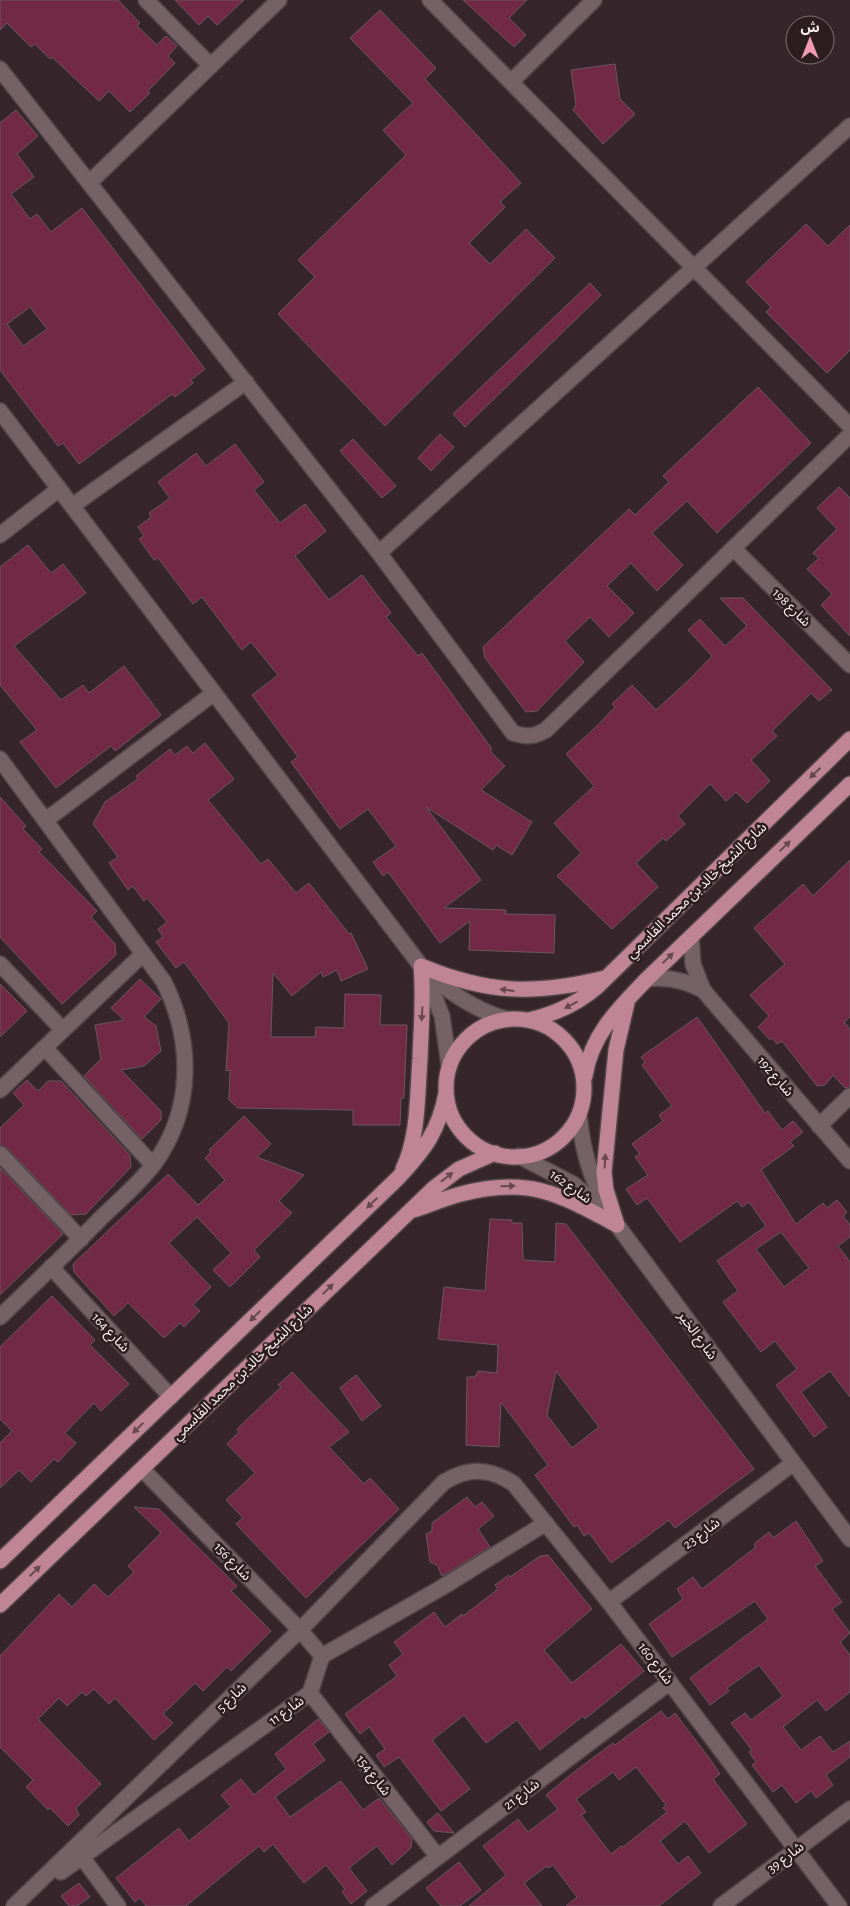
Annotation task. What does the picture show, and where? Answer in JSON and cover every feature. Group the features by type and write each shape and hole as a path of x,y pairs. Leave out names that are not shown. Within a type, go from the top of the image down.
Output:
{"main road":[{"name":"شارع الشيخ خالد بن محمد القاسمي","path":"529,1020 545,1016 576,1003 607,978 850,739"},
{"path":"446,1093 451,1114 457,1126 476,1145 495,1153 519,1156 542,1151 554,1145 573,1126 579,1114 583,1101 584,1083 594,1044 609,1019 647,979 850,784"},
{"path":"398,1178 408,1154 415,1129 423,1011 421,966 447,977 515,991 566,987 607,978"},
{"path":"617,1225 606,1190 604,1172 616,1050 629,997"},
{"path":"0,1561 398,1178 424,1150 432,1138 443,1109 449,1065 466,1039 488,1024 506,1019 529,1020 542,1024 564,1039 579,1061 584,1083"},
{"name":"شارع الشيخ خالد بن محمد القاسمي","path":"0,1605 434,1188 459,1168 495,1153"},
{"path":"411,1211 482,1188 521,1186 557,1194 617,1225"}],"street":[{"path":"146,0 211,66"},
{"path":"89,183 279,0"},
{"path":"430,0 850,426"},
{"path":"510,82 594,0"},
{"path":"0,69 379,553 513,733 524,736 536,736 546,730 850,435"},
{"path":"379,553 850,126"},
{"path":"72,506 246,382"},
{"path":"0,411 421,966 437,1000 445,1033 449,1065"},
{"path":"0,535 59,489"},
{"name":"شارع 198","path":"733,548 850,665"},
{"path":"46,820 214,693"},
{"path":"0,759 164,982 174,1003 186,1050 183,1099 176,1122 153,1165 81,1239 1,1313"},
{"name":"شارع 192","path":"691,937 693,964 703,990 850,1162"},
{"path":"0,1090 143,954"},
{"path":"0,964 63,1030"},
{"path":"421,966 462,1001 491,1015 506,1019"},
{"name":"شارع 192","path":"647,979 681,980 703,990"},
{"path":"45,1048 153,1165"},
{"path":"819,1126 850,1096"},
{"name":"شارع الخير","path":"579,1114 583,1149 592,1177 617,1225 792,1464 850,1539"},
{"path":"0,1154 81,1239"},
{"name":"شارع 162","path":"519,1156 573,1184 617,1225"},
{"name":"شارع 164","path":"51,1268 171,1397"},
{"name":"شارع 23","path":"609,1602 792,1464"},
{"name":"شارع 156","path":"142,1469 300,1630 322,1656"},
{"name":"شارع 160","path":"444,1482 457,1474 472,1470 487,1471 501,1476 514,1484 609,1602 839,1906"},
{"name":"شارع 5","path":"16,1904 300,1630 444,1482"},
{"path":"322,1656 441,1588 546,1523"},
{"name":"شارع 11","path":"16,1904 310,1693 322,1656"},
{"name":"شارع 21","path":"374,1906 390,1901 438,1857 670,1682"},
{"name":"شارع 154","path":"310,1693 438,1857"},
{"name":"شارع 39","path":"721,1906 850,1809"},
{"path":"82,1857 118,1906"}],"building":[{"path":"0,0 118,0 140,23 137,26 157,45 166,36 177,46 168,56 175,63 148,91 150,93 130,112 109,91 99,101 52,57 50,59 35,44 31,47 7,23 0,30"},
{"path":"175,0 244,0 217,25 208,16 199,25"},
{"path":"463,0 527,0 509,18 526,35 514,47"},
{"path":"380,10 436,68 425,79 521,183 500,202 505,207 469,243 490,264 526,229 555,258 385,426 278,314 315,277 298,260 406,155 383,130 413,103 350,38"},
{"path":"615,64 620,99 635,114 603,144 573,110 576,105 571,70"},
{"path":"16,110 38,136 17,154 34,177 11,194 30,219 37,214 51,232 82,208 205,369 191,380 193,383 175,397 172,394 79,464 63,443 58,446 0,370 0,123","holes":["30,307 47,329 23,346 7,324"]},
{"path":"806,224 828,246 850,225 850,350 827,373 766,312 771,307 746,282"},
{"path":"590,283 601,295 465,427 453,414"},
{"path":"758,387 811,443 717,533 687,501 652,533 683,565 657,591 631,563 607,586 634,613 609,637 590,617 565,641 584,662 537,711 526,712 485,658 483,647 629,509 635,515 669,482 663,476"},
{"path":"440,434 454,447 431,471 418,458"},
{"path":"353,439 396,486 382,498 340,451"},
{"path":"235,444 264,482 254,490 280,523 305,504 326,531 295,556 329,600 362,575 391,613 386,617 418,656 422,653 492,749 490,751 505,766 481,790 532,822 512,855 496,845 493,850 426,807 481,880 444,908 506,910 505,914 555,915 554,953 469,950 470,921 440,943 388,872 383,876 373,862 396,846 368,809 340,829 291,762 298,757 252,695 278,675 251,642 242,650 202,597 193,604 158,558 154,560 139,539 144,536 138,527 151,517 149,513 170,498 158,482 196,453 206,466"},
{"path":"839,487 850,498 850,636 821,605 832,594 807,569 819,558 813,553 837,529 817,508"},
{"path":"28,545 51,573 63,564 86,593 14,646 61,700 83,685 89,693 124,666 161,715 115,751 111,746 56,788 20,742 37,730 0,685 0,567"},
{"path":"720,598 743,598 832,690 819,701 811,693 772,731 777,736 751,760 770,781 747,803 736,792 726,801 710,784 678,816 685,824 666,841 663,838 636,863 658,887 612,929 557,876 581,853 554,823 594,786 566,754 595,728 615,707 612,704 632,685 656,710 690,679 712,656 688,630 700,619 725,646 747,626"},
{"path":"205,743 234,779 208,800 261,864 268,859 296,893 309,883 349,934 351,933 368,969 341,981 337,970 323,977 321,972 292,996 273,973 271,1037 315,1037 316,1027 344,1028 345,994 381,995 380,1025 407,1025 404,1098 401,1098 400,1125 353,1125 353,1110 238,1108 229,1100 230,1070 226,1071 229,1023 184,962 176,968 156,942 163,937 158,929 167,922 147,898 144,901 133,886 128,890 109,863 118,857 93,824 105,802 138,779 136,776 170,749 175,755 187,746 193,753"},
{"path":"0,797 26,826 23,829 42,849 39,852 97,911 91,917 115,944 116,955 62,1004 0,937"},
{"path":"850,860 850,1017 844,1022 850,1029 850,1087 845,1088 833,1075 825,1085 817,1086 782,1041 777,1044 772,1038 770,1040 758,1027 769,1016 750,995 785,964 754,928 803,884 813,896"},
{"path":"140,979 161,999 144,1017 156,1026 161,1051 144,1066 121,1070 161,1111 161,1120 142,1139 84,1076 101,1059 95,1025 124,1020 111,1008"},
{"path":"0,984 27,1011 0,1037"},
{"path":"697,1017 765,1113 768,1111 782,1130 793,1121 803,1132 790,1142 794,1146 761,1170 796,1224 823,1203 827,1208 837,1200 847,1212 843,1216 850,1225 850,1237 838,1246 850,1262 850,1397 830,1371 801,1392 827,1427 814,1437 776,1385 797,1369 775,1341 761,1352 723,1302 738,1291 717,1261 766,1226 749,1202 742,1207 737,1201 680,1242 647,1198 637,1205 626,1189 648,1175 635,1157 640,1154 632,1144 663,1121 659,1115 672,1106 642,1065 645,1062 641,1057","holes":["781,1232 809,1268 784,1287 756,1249"]},
{"path":"27,1080 38,1091 48,1081 61,1081 130,1155 131,1167 86,1214 71,1215 7,1148 0,1145 0,1128 24,1105 13,1093"},
{"path":"244,1116 271,1144 257,1157 304,1175 279,1201 292,1213 254,1250 260,1257 230,1287 213,1270 231,1253 197,1217 169,1243 211,1287 193,1305 200,1311 184,1327 180,1323 164,1338 128,1303 114,1316 74,1272 73,1264 168,1174 198,1205 225,1180 205,1158 211,1152 209,1150"},
{"path":"0,1168 63,1234 0,1295"},
{"path":"490,1219 512,1220 512,1223 522,1223 523,1260 555,1262 556,1223 566,1224 754,1469 675,1528 669,1520 611,1563 589,1533 584,1536 577,1525 574,1527 535,1475 548,1465 501,1402 499,1447 466,1445 467,1377 475,1377 478,1371 497,1373 498,1345 438,1339 444,1287 485,1291","holes":["556,1371 599,1427 572,1448 547,1415"]},
{"path":"52,1296 95,1340 90,1345 129,1384 101,1411 94,1403 65,1433 76,1443 58,1462 54,1459 31,1482 19,1470 0,1488 0,1443 12,1431 0,1419 0,1347"},
{"path":"292,1372 349,1432 329,1447 364,1484 370,1478 399,1509 306,1598 236,1524 243,1518 226,1500 255,1473 227,1444 239,1432 237,1429 281,1387 278,1385"},
{"path":"356,1375 381,1406 362,1421 340,1388"},
{"path":"467,1497 475,1507 482,1502 494,1516 478,1529 490,1547 442,1576 437,1565 430,1562 426,1534 432,1531 432,1523"},
{"path":"134,1507 159,1509 237,1586 231,1591 271,1631 231,1671 227,1667 203,1691 195,1683 163,1714 173,1723 154,1740 115,1698 109,1704 94,1689 86,1696 82,1692 67,1706 59,1698 38,1719 101,1784 76,1808 79,1815 68,1826 50,1808 48,1810 26,1787 33,1780 0,1747 0,1656 59,1594 72,1607 94,1584 108,1597 134,1572 128,1566 161,1533"},
{"path":"796,1521 823,1561 815,1566 842,1602 832,1609 850,1633 840,1642 850,1655 850,1692 826,1711 817,1700 783,1727 801,1750 820,1736 833,1752 850,1741 850,1757 826,1775 833,1785 816,1798 811,1791 796,1803 782,1785 773,1792 752,1765 756,1762 749,1752 752,1750 731,1723 745,1713 751,1720 783,1696 759,1665 727,1688 729,1691 710,1705 690,1678 768,1619 755,1601 672,1657 649,1624 683,1599 677,1589 693,1577 702,1589 756,1547 754,1544 769,1532 773,1538"},
{"path":"548,1555 592,1609 544,1650 572,1683 621,1644 644,1671 585,1719 583,1716 540,1750 517,1720 486,1743 464,1715 432,1740 470,1789 441,1811 399,1757 384,1767 376,1755 385,1749 369,1727 360,1734 345,1714 397,1676 389,1665 403,1654 394,1642 434,1612 445,1627 462,1614 463,1616 498,1589 495,1585 509,1575 510,1577 540,1556"},
{"path":"661,1711 668,1719 675,1713 720,1774 713,1779 747,1824 709,1853 685,1821 660,1841 678,1864 688,1856 701,1873 659,1906 566,1906 577,1897 553,1865 548,1868 547,1866 524,1883 542,1906 469,1906 506,1875 483,1846 518,1819 528,1832 558,1809 546,1795 613,1743 615,1745","holes":["636,1767 666,1805 663,1808 667,1812 623,1847 621,1846 611,1854 581,1815 586,1812 576,1799 613,1772 619,1780"]},
{"path":"318,1719 329,1732 313,1744 325,1760 275,1797 290,1817 341,1781 363,1810 379,1798 412,1839 411,1848 392,1865 377,1846 349,1868 367,1891 351,1904 342,1892 345,1889 326,1865 304,1883 273,1844 264,1852 259,1846 186,1906 146,1906 140,1898 135,1902 116,1878 179,1828 189,1841 231,1807 221,1795 241,1779 254,1795 286,1769 275,1754"},
{"path":"438,1813 454,1833 434,1831 427,1822"},
{"path":"459,1862 481,1890 460,1906 441,1906 426,1888"},
{"path":"79,1883 90,1897 77,1906 69,1906 61,1896"}]}
